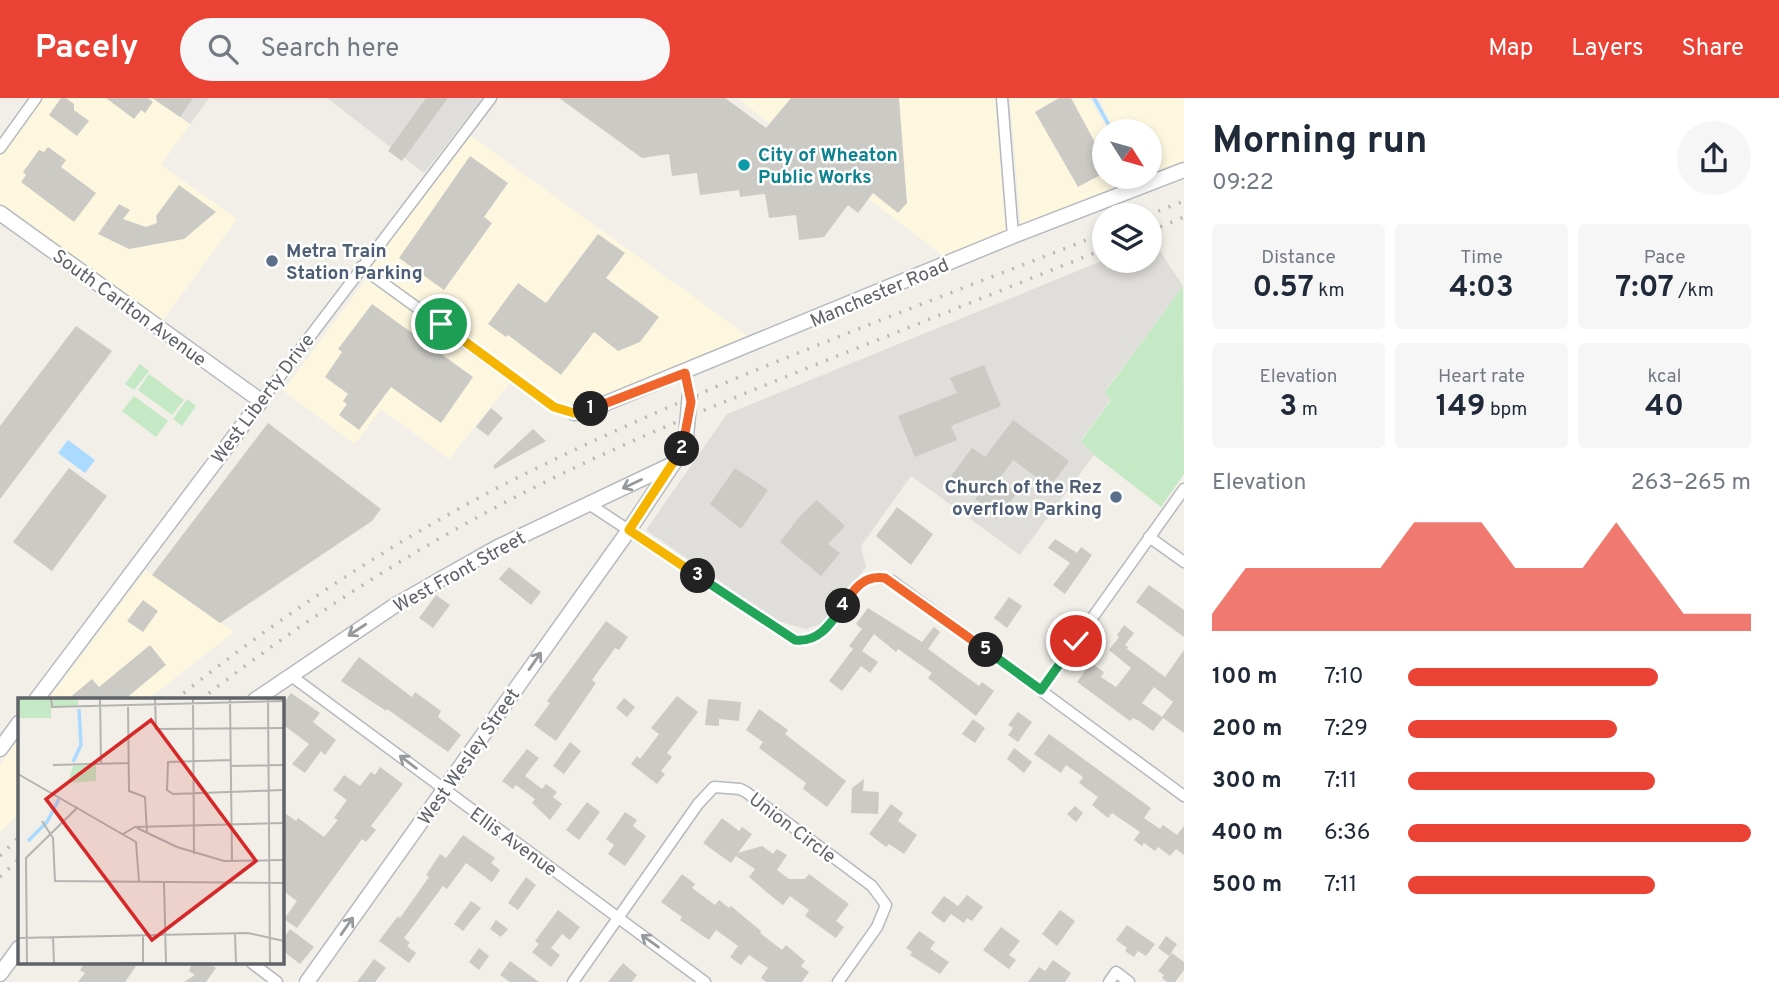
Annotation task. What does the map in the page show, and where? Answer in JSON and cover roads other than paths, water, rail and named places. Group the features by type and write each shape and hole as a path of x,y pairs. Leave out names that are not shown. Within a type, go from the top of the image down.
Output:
{"street":[{"path":"0,148 36,98"},
{"name":"West Liberty Drive","path":"38,698 491,98"},
{"path":"1002,98 1013,236"},
{"name":"Manchester Road","path":"574,413 587,411 685,373 1013,236 1184,170"},
{"name":"South Carlton Avenue","path":"0,213 261,401"},
{"path":"361,267 554,407 574,413"},
{"name":"West Wesley Street","path":"307,982 681,453 686,437 690,393 685,373"},
{"name":"West Front Street","path":"258,698 394,606 440,579 498,547 674,463"},
{"path":"1041,690 1184,489"},
{"path":"589,504 795,640 810,639 823,632 860,583 872,577 885,578 1184,796"},
{"path":"1149,537 1184,562"},
{"name":"Ellis Avenue","path":"290,675 705,982"},
{"path":"0,749 18,724"},
{"name":"Union Circle","path":"618,918 698,804 714,787 740,789 873,886 886,905 877,927 838,982"},
{"path":"573,982 618,918"},
{"path":"0,974 18,949"},
{"path":"253,964 277,982"},
{"path":"1109,982 1116,972 1129,982"}],"water":[{"path":"68,440 95,460 85,473 58,453"}],"waterway":[{"path":"1094,98 1105,119"}],"railway":[{"path":"1162,210 1184,201"},
{"path":"1162,226 1184,217"},
{"path":"178,698 252,641 333,585 416,533 501,486 574,450 724,384 1092,238"},
{"path":"203,698 301,626 370,580 442,537 558,476 722,403 1092,254"},
{"path":"0,856 18,838"},
{"path":"0,877 18,860"}],"place":[{"name":"City of Wheaton Public Works","path":"744,165"},
{"name":"Metra Train Station Parking","path":"272,261"},
{"name":"Church of the Rez overflow Parking","path":"1116,497"}]}
